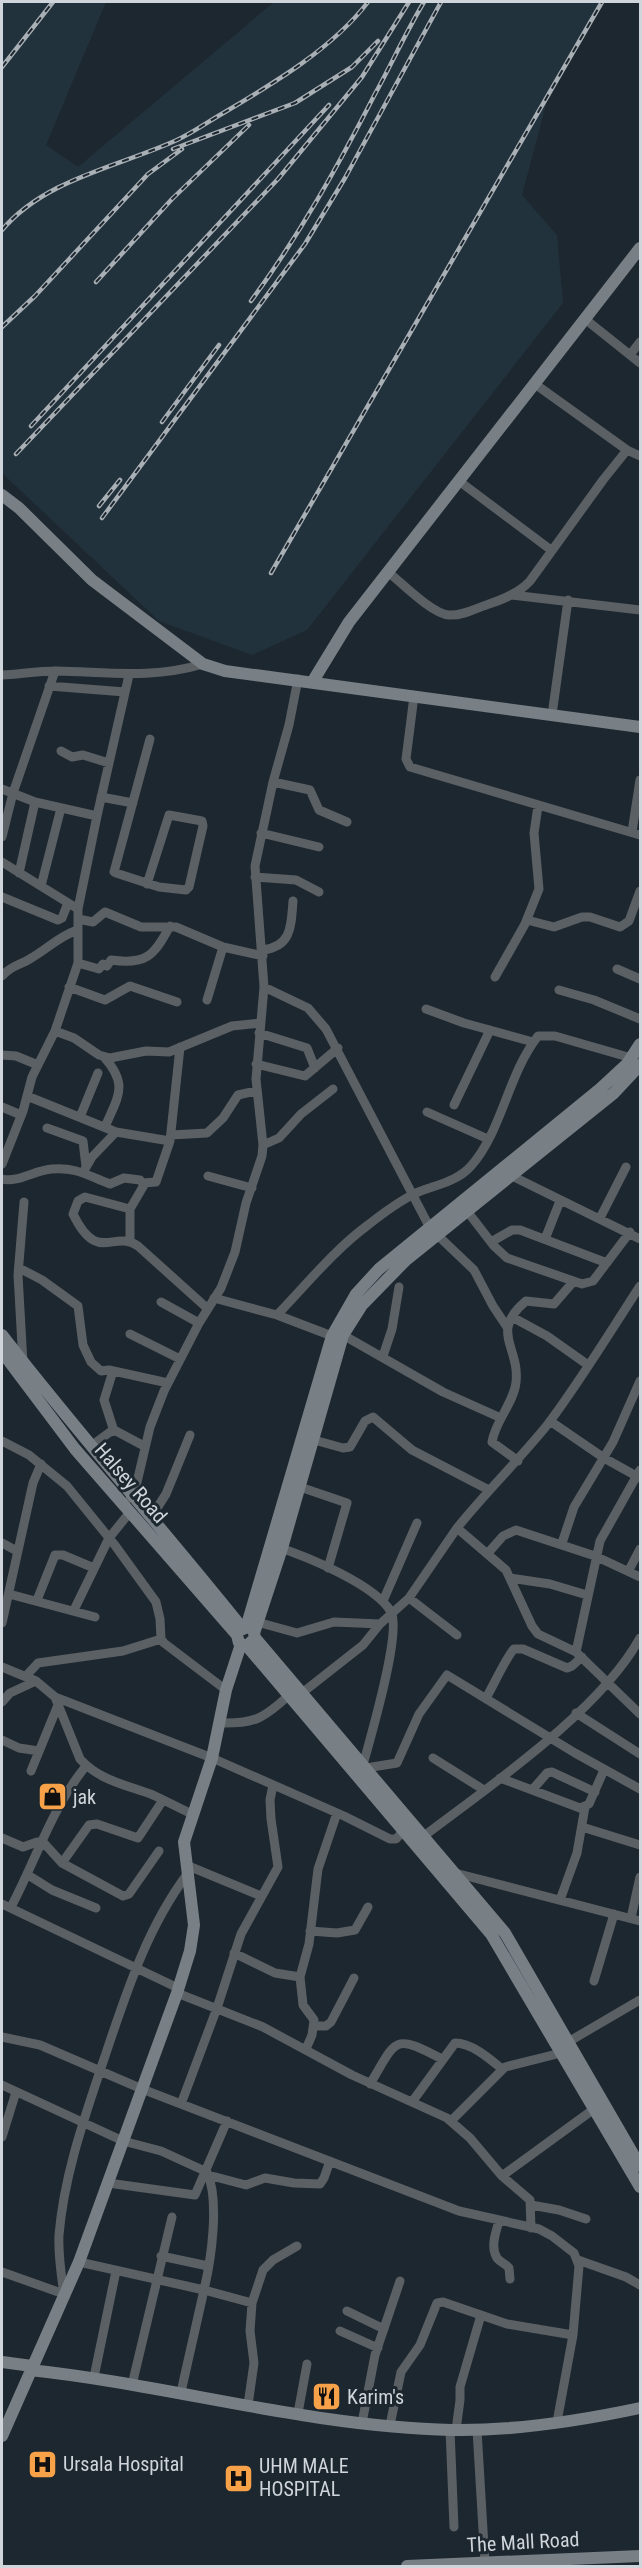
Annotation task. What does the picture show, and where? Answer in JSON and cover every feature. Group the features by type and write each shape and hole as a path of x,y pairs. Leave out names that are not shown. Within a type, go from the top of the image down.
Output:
{"street":[{"path":"313,681 349,621 640,248"},
{"path":"585,319 640,363"},
{"path":"630,355 640,342"},
{"path":"535,384 627,450 640,456"},
{"path":"388,572 441,614 461,614 512,595 524,588 627,450"},
{"path":"459,481 551,550"},
{"path":"2,495 19,508 92,580 203,664 225,671 313,681 640,727"},
{"path":"512,595 640,610"},
{"path":"552,715 568,600"},
{"path":"2,675 55,671 129,675 177,672 203,664"},
{"path":"2,837 4,818 55,671"},
{"path":"2,1164 38,1065 55,1031 78,963 78,914 101,797 129,675"},
{"path":"74,1610 109,1539 134,1495 144,1446 168,1383 214,1298 235,1252 263,1145 256,1091 256,1064 264,987 263,953 255,877 261,833 289,726 298,680"},
{"path":"50,686 125,692"},
{"path":"414,696 406,759 410,767 636,833 640,780"},
{"path":"147,884 168,816 172,814 202,821 204,826 187,889 172,890 147,884 114,872 150,739"},
{"path":"61,751 72,757 83,755 109,763"},
{"path":"273,782 310,790 319,810 347,822"},
{"path":"2,789 35,802 97,816"},
{"path":"101,797 134,803"},
{"path":"19,873 35,802"},
{"path":"495,977 527,920 540,881 534,833 538,806"},
{"path":"41,886 61,808"},
{"path":"261,833 319,847"},
{"path":"2,862 68,903 78,914 93,922 105,912 141,927 182,929 223,947 263,953 279,945 286,936 291,923 292,901"},
{"path":"255,877 296,880 319,892"},
{"path":"527,920 554,927 582,917 591,917 620,927 626,926 636,917 640,891"},
{"path":"2,897 58,920 62,918 68,903"},
{"path":"78,963 99,969 103,964 107,966 111,960 139,962 159,946 170,927"},
{"path":"2,976 12,966 33,957 55,940 77,930"},
{"path":"207,1000 223,947"},
{"path":"617,969 640,979"},
{"path":"69,987 105,1000 130,986 177,1002"},
{"path":"264,987 308,1008 326,1029 433,1231 474,1270 507,1327 516,1381 492,1442 518,1461"},
{"path":"559,990 594,1000 640,1019"},
{"path":"426,1009 532,1042"},
{"path":"104,1057 146,1051 169,1052 232,1026 259,1028 307,1048 315,1068"},
{"path":"454,1106 490,1030"},
{"path":"55,1031 74,1038 104,1057 118,1074 117,1098 105,1127"},
{"path":"277,1315 357,1234 413,1195 463,1174 482,1150 532,1042 541,1035 555,1036 638,1061"},
{"path":"2,2436 78,2262 178,1990 190,1951 194,1925 184,1842 212,1758 226,1690 277,1547 308,1447 337,1336 380,1285 433,1231 520,1162 614,1093 638,1061 640,1044"},
{"path":"2,1179 14,1180 28,1173 49,1169 84,1169 110,1184 124,1178 143,1183 156,1182 171,1138 180,1047"},
{"path":"256,1064 302,1076 338,1048"},
{"path":"2,1055 22,1057 38,1065"},
{"path":"80,1118 98,1073"},
{"path":"263,1145 279,1138 301,1114 333,1089"},
{"path":"27,1096 116,1132 171,1138 207,1133 223,1118 238,1095 256,1091"},
{"path":"2,1107 21,1115"},
{"path":"428,1112 488,1139"},
{"path":"48,1128 83,1141 84,1169"},
{"path":"84,1169 116,1132"},
{"path":"512,1176 520,1162"},
{"path":"600,1218 627,1167"},
{"path":"208,1176 252,1188"},
{"path":"433,1231 467,1211 498,1180 512,1176 560,1201 630,1232 640,1239"},
{"path":"130,1242 130,1209 143,1183"},
{"path":"130,1209 85,1197 78,1201 73,1211 81,1228 95,1242 130,1242 138,1246 208,1309"},
{"path":"545,1239 560,1201"},
{"path":"23,1363 18,1268 24,1202"},
{"path":"467,1211 491,1242 512,1260 573,1282 591,1283 630,1232"},
{"path":"491,1242 516,1230 607,1263"},
{"path":"18,1268 42,1280 78,1306 80,1332 86,1352 101,1371 113,1371 168,1383"},
{"path":"507,1327 512,1317 526,1301 554,1304 573,1282"},
{"path":"302,1694 363,1645 380,1624 409,1598 457,1528 489,1490 518,1461 550,1421 640,1286"},
{"path":"383,1356 393,1326 399,1287"},
{"path":"214,1298 277,1315 337,1336 383,1356 444,1392 501,1418"},
{"path":"161,1302 199,1323"},
{"path":"512,1317 547,1336 588,1365"},
{"path":"130,1334 180,1359"},
{"path":"2,1335 88,1443 152,1516 175,1554 364,1766 491,1934 640,2166"},
{"name":"Halsey Road","path":"2,1352 74,1448 126,1508 175,1554"},
{"path":"113,1371 104,1400 114,1431 144,1446"},
{"path":"562,1543 574,1508 604,1458 640,1381"},
{"path":"308,1447 350,1447 365,1421 373,1417 412,1450 489,1490"},
{"path":"486,1698 502,1671 509,1653 514,1649 523,1649 567,1668 572,1666 579,1655 595,1556 605,1528 639,1474 604,1458 550,1421"},
{"path":"74,1448 114,1431"},
{"path":"152,1516 166,1494 190,1435"},
{"path":"2,1441 42,1464 67,1486 156,1602 161,1639 226,1690"},
{"path":"2,1623 33,1483 42,1464"},
{"path":"295,1485 347,1503 328,1568"},
{"path":"383,1601 417,1523"},
{"path":"457,1528 506,1570 538,1634 579,1655 640,1714"},
{"path":"488,1553 503,1536 516,1530 562,1543 629,1570 640,1577"},
{"path":"2,1544 17,1551"},
{"path":"277,1547 354,1581 383,1601 392,1615 389,1663 364,1766"},
{"path":"629,1570 640,1549"},
{"path":"37,1600 55,1555 94,1568"},
{"path":"510,1578 550,1584 587,1595"},
{"path":"9,1594 95,1617"},
{"path":"409,1598 457,1635"},
{"path":"247,1634 297,1633 334,1622 380,1624"},
{"path":"247,1634 288,1696 408,1827 424,1836 505,1933 594,2109 640,2187"},
{"path":"424,1836 550,1737 626,1662 640,1638"},
{"path":"26,1676 38,1663 123,1651 161,1639"},
{"path":"2,1667 36,1681 56,1701 80,1760 86,1766 104,1778 163,1800 192,1814"},
{"path":"364,1766 397,1763 418,1714 447,1675 604,1770 640,1789"},
{"path":"2,1702 10,1693 36,1681"},
{"path":"219,1723 240,1724 267,1716 288,1696"},
{"path":"56,1701 212,1758 394,1840 408,1827"},
{"path":"31,1771 56,1701"},
{"path":"629,1703 640,1705"},
{"path":"576,1713 640,1754"},
{"path":"2,1740 19,1748 39,1750"},
{"path":"433,1758 484,1790"},
{"path":"86,1766 57,1807 28,1875 4,1904 178,1990 264,2027 370,2084 451,2121 471,2138 502,2176 526,2196 531,2205 531,2228"},
{"path":"500,1778 580,1808 589,1804 604,1770"},
{"path":"533,1789 548,1773 552,1772 595,1792"},
{"path":"181,2104 217,2008 241,1934 278,1867 271,1819 273,1785"},
{"path":"62,1863 89,1825 97,1824 138,1838 147,1828 163,1800"},
{"path":"560,1900 576,1853 585,1807"},
{"path":"306,2049 314,2020 303,2005 300,1977 310,1931 318,1869 337,1813"},
{"path":"582,1827 640,1845"},
{"path":"2,1838 24,1846 43,1842"},
{"path":"43,1842 62,1863 126,1896 159,1851"},
{"path":"187,1869 261,1896"},
{"path":"64,2294 59,2258 59,2235 68,2182 82,2123 135,1967 168,1900 187,1869"},
{"path":"455,1873 636,1919 640,1877"},
{"path":"28,1875 52,1890 96,1908"},
{"path":"310,1931 337,1933 355,1930 368,1907"},
{"path":"594,1981 614,1914"},
{"path":"234,1953 274,1973 300,1977"},
{"path":"314,2026 326,2026 332,2022 354,1978"},
{"path":"451,2121 502,2069 513,2063 565,2048 640,2000"},
{"path":"2,2037 40,2045 142,2089 459,2211 531,2228 552,2236 574,2253 578,2260 573,2336 557,2422"},
{"path":"370,2084 392,2048 398,2043 411,2043 442,2059"},
{"path":"412,2102 453,2044 459,2043 475,2050 502,2069"},
{"path":"2,2085 123,2141 161,2151 208,2173 246,2185 265,2178 320,2184 330,2161"},
{"path":"2,2138 16,2092"},
{"path":"502,2176 594,2109"},
{"path":"108,2183 195,2195 208,2173 227,2121"},
{"path":"181,2392 208,2266 213,2209 208,2173"},
{"path":"531,2205 586,2219"},
{"path":"132,2385 155,2280 172,2217"},
{"path":"499,2221 494,2239 495,2252 497,2258 509,2268 510,2279"},
{"path":"248,2405 254,2362 250,2331 252,2302 263,2270 273,2260 297,2246"},
{"path":"161,2256 208,2266"},
{"path":"578,2260 638,2283 640,2270"},
{"path":"78,2262 252,2302"},
{"path":"94,2377 116,2271"},
{"path":"2,2272 64,2294"},
{"path":"362,2423 378,2348 400,2281"},
{"path":"390,2425 400,2377 420,2345 437,2303 443,2302 507,2324 573,2336"},
{"path":"347,2312 384,2329"},
{"path":"454,2527 453,2430 460,2400 460,2387 481,2315"},
{"path":"340,2331 378,2348"},
{"path":"2,2362 362,2423 453,2430 477,2430 557,2422 640,2408"},
{"path":"298,2413 308,2364"},
{"path":"477,2430 485,2563"},
{"name":"The Mall Road","path":"407,2566 640,2556"}],"shaded area":[{"path":"2,2 106,2 46,145 78,167 274,2 604,2 550,90 522,195 557,235 563,303 307,630 252,655 159,621 2,473"}],"railway":[{"path":"2,67 53,2"},
{"path":"2,230 39,198 61,186 177,140 263,89 338,35 368,2"},
{"path":"16,454 278,179 362,77 409,2"},
{"path":"251,301 317,200 424,2"},
{"path":"102,518 305,244 345,178 441,2"},
{"path":"271,573 602,2"},
{"path":"173,149 295,103 352,67 378,41"},
{"path":"31,426 329,105"},
{"path":"96,282 172,199 249,125"},
{"path":"2,327 35,296 148,174 182,149"},
{"path":"162,422 219,345"},
{"path":"99,506 120,480"}],"place":[{"name":"jak","path":"52,1797"},
{"name":"Karim's","path":"326,2397"},
{"name":"Ursala Hospital","path":"42,2464"},
{"name":"UHM MALE HOSPITAL","path":"238,2478"}]}
